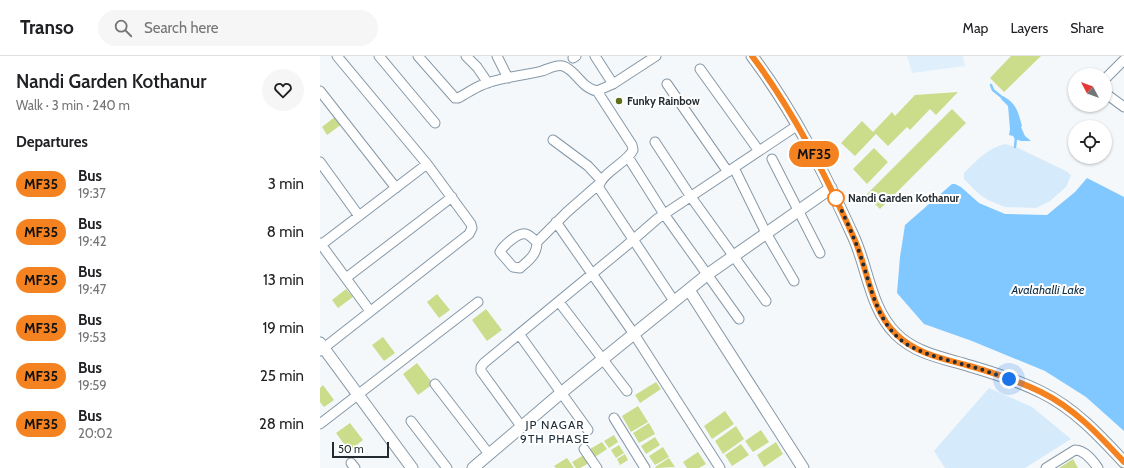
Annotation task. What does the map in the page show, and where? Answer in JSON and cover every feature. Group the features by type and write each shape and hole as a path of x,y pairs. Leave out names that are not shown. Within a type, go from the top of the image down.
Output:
{"street":[{"path":"337,56 427,164 471,224 472,228 469,234 321,348 358,394 412,468"},
{"path":"379,56 435,123"},
{"path":"418,56 454,98 458,98 488,83 563,66 585,86 597,91 632,145 633,150 628,157 536,242"},
{"path":"466,56 477,67 488,83"},
{"path":"497,56 508,78"},
{"path":"595,56 613,84"},
{"path":"597,91 613,84 656,56"},
{"path":"752,56 798,125 831,188 854,238 876,304 895,334 908,344 923,352 992,373 1042,392 1069,409 1098,434 1124,462"},
{"path":"1112,72 1124,60"},
{"path":"700,69 759,151"},
{"path":"666,84 731,170 794,281"},
{"path":"320,91 396,188"},
{"path":"1112,98 1124,107"},
{"path":"521,426 481,371 481,367 484,363 664,214 798,125"},
{"path":"553,140 588,166 600,182 599,188 674,301"},
{"path":"655,142 691,197 766,301"},
{"path":"628,157 664,214 739,319"},
{"path":"772,159 797,211 820,253"},
{"path":"320,162 359,216"},
{"path":"370,311 321,244 427,164"},
{"path":"473,468 521,426 708,274 831,188"},
{"path":"346,278 452,197"},
{"path":"556,222 634,334 720,468"},
{"path":"689,290 802,468"},
{"path":"320,424 478,302"},
{"path":"559,302 627,391"},
{"path":"519,334 588,430"},
{"path":"435,384 489,454"},
{"path":"614,418 645,468"},
{"path":"411,421 447,468"},
{"path":"584,449 597,468"},
{"path":"1046,468 1072,451 1079,450 1083,452 1098,468"}],"shaded area":[{"path":"907,56 963,56 965,66 912,73"},
{"path":"1005,144 1018,148 1066,171 1071,175 1066,187 1050,201 1036,208 1005,207 988,200 979,194 964,179 964,173 988,152"},
{"path":"989,388 1032,407 1071,439 1025,468 945,468 934,451"}],"water":[{"path":"1003,96 1014,105 1025,136 1031,141 1021,141 1009,135 1010,129 1008,106 1001,99"},
{"name":"Avalahalli Lake","path":"1087,178 1124,197 1124,431 1086,397 1045,371 972,341 924,324 897,293 900,257 905,225 952,184 961,187 979,203 1005,214 1047,215 1075,192"}],"building":[{"path":"1011,56 1041,56 1004,92 990,78"},
{"path":"958,92 936,115 930,109 910,130 907,127 888,146 876,134 855,156 841,143 862,121 873,132 892,112 895,116 915,95"},
{"path":"952,109 966,123 880,209 866,195"},
{"path":"336,116 342,124 327,135 322,127"},
{"path":"874,148 888,162 867,184 853,169"},
{"path":"346,289 353,297 338,308 332,300"},
{"path":"437,294 450,310 439,318 427,302"},
{"path":"486,309 502,330 487,341 472,320"},
{"path":"383,337 395,353 384,361 372,345"},
{"path":"417,363 433,384 418,395 403,374"},
{"path":"656,382 661,389 640,403 635,395"},
{"path":"323,385 334,400 324,407 320,402 320,388"},
{"path":"638,406 648,422 631,432 622,416"},
{"path":"725,411 734,424 712,439 704,426"},
{"path":"350,423 363,440 349,451 336,433"},
{"path":"649,423 655,434 639,443 633,433"},
{"path":"736,426 744,439 723,454 715,441"},
{"path":"761,430 769,442 753,452 745,441"},
{"path":"614,435 618,442 609,448 604,441"},
{"path":"655,437 660,445 646,454 641,446"},
{"path":"602,442 607,449 595,457 590,449"},
{"path":"776,442 783,454 764,467 757,455"},
{"path":"741,444 749,455 732,466 725,455"},
{"path":"619,445 624,453 616,458 611,450"},
{"path":"663,447 669,457 655,465 649,456"},
{"path":"698,452 706,464 699,468 687,468 683,462"},
{"path":"625,454 628,460 620,465 617,459"},
{"path":"584,455 589,463 580,468 576,468 572,462"},
{"path":"567,458 574,468 556,468 554,466"},
{"path":"669,458 675,467 655,467"},
{"path":"1073,459 1078,468 1059,468"}],"waterway":[{"path":"991,85 993,90 1004,99"},
{"path":"1015,147 1016,137"}],"bus line":[{"name":"MF35","path":"752,56 798,125 831,188 854,238 876,304 895,334 908,344 923,352 971,366 1042,392 1069,409 1098,434 1124,462"}],"place":[{"name":"Funky Rainbow","path":"619,101"},
{"name":"Nandi Garden Kothanur","path":"836,198"}],"district":[{"name":"JP NAGAR 9TH PHASE","path":"555,432"}],"route":[{"path":"836,198 854,238 876,304 895,334 908,344 923,352 1009,379"}]}
